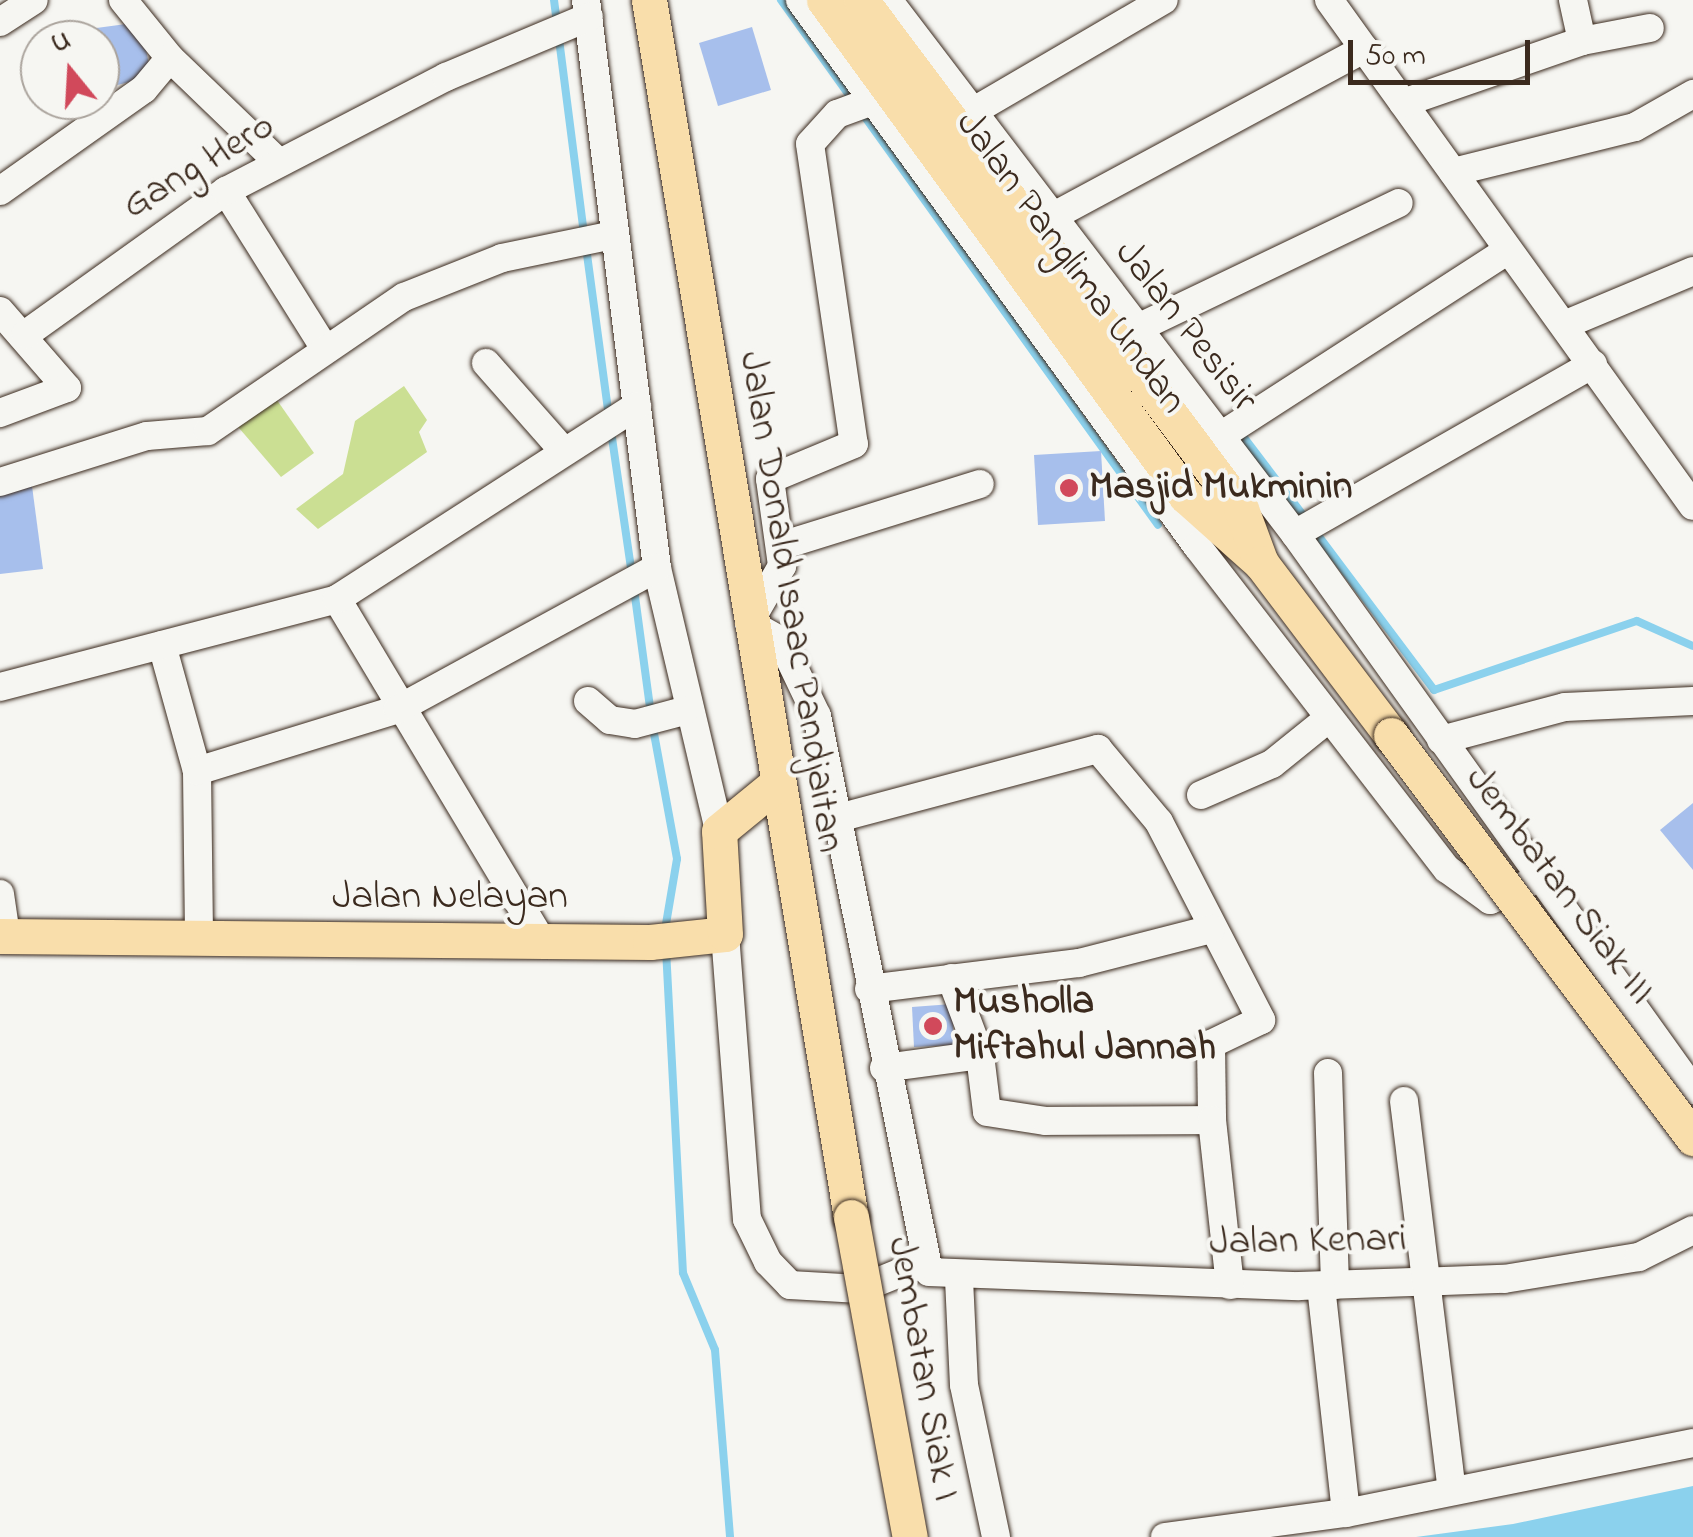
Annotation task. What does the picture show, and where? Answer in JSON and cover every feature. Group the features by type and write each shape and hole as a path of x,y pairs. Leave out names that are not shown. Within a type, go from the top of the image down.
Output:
{"main road":[{"name":"Jalan Donald Isaac Pandjaitan","path":"649,0 729,482 774,786 851,1217"},
{"name":"Jalan Panglima Undan","path":"833,2 999,167 1241,509 1261,563"},
{"name":"Jalan Panglima Undan","path":"833,2 1053,329 1203,516 1261,563 1391,735"},
{"name":"Jembatan Siak III","path":"1391,735 1693,1138"},
{"path":"708,937 719,831 774,786"},
{"name":"Jalan Nelayan","path":"3,936 650,942 708,937"},
{"name":"Jembatan Siak I","path":"851,1217 910,1537"}],"street":[{"path":"0,22 34,0"},
{"path":"123,0 170,58 279,163"},
{"name":"Jalan Pesisir","path":"888,0 979,107 999,167 1060,211 1234,425 1309,525 1441,740 1538,868 1693,1090"},
{"path":"979,107 1164,0"},
{"path":"1329,0 1693,506"},
{"path":"1572,0 1582,41"},
{"path":"833,2 857,105 1018,282"},
{"path":"574,17 593,238 629,409 650,570 661,719 719,831"},
{"name":"Gang Hero","path":"26,334 226,192 574,17"},
{"path":"1403,103 1582,41 1650,28"},
{"path":"1060,211 1364,49"},
{"path":"0,191 144,89 170,58"},
{"path":"1453,172 1635,127 1693,94"},
{"path":"708,937 746,1220 768,1262 790,1285 860,1289 926,1262 868,989 872,954 842,817 803,671 781,641 749,623 776,582 784,545 770,479 854,444 810,144 857,105"},
{"path":"226,192 325,349"},
{"path":"1149,321 1399,203"},
{"path":"0,482 146,436 208,431 325,349 450,275 593,238"},
{"path":"1234,425 1361,352 1508,250"},
{"path":"1564,325 1693,271"},
{"path":"0,311 26,334 67,388 0,412"},
{"path":"1053,329 1330,718 1466,888 1509,898 1538,868"},
{"path":"486,362 561,448"},
{"path":"1309,525 1593,364"},
{"path":"0,686 337,598 561,448 629,409"},
{"path":"729,482 758,528 784,545"},
{"path":"784,545 980,484"},
{"path":"197,771 398,709 650,570"},
{"path":"337,598 398,709 541,940"},
{"path":"162,645 197,771 200,940"},
{"path":"1441,740 1565,708 1693,700"},
{"path":"588,701 610,720 661,719"},
{"path":"1201,795 1272,764 1330,718"},
{"path":"842,817 1098,749 1159,822 1210,929 1261,1020 1211,1044 1212,1120 1230,1285"},
{"path":"0,894 3,936"},
{"path":"868,989 1078,963 1210,929"},
{"path":"951,978 980,1055 987,1112 1004,1118 1212,1120"},
{"path":"884,1068 980,1055"},
{"path":"1328,1073 1328,1286 1346,1513"},
{"path":"1404,1101 1452,1490"},
{"name":"Jalan Kenari","path":"926,1262 934,1276 959,1278 1328,1286 1578,1269 1639,1257 1693,1230"},
{"path":"959,1278 964,1385 996,1537"},
{"path":"1165,1537 1346,1513 1693,1443"}],"green space":[{"path":"404,386 427,420 419,432 427,452 318,529 296,509 343,474 355,421"},
{"path":"272,393 314,453 281,477 233,421"}],"water":[{"path":"1693,1486 1693,1537 1416,1537 1513,1524"}],"building":[{"path":"141,22 151,76 120,84 120,25"},
{"path":"752,27 771,90 718,106 699,43"},
{"name":"Masjid Mukminin","path":"1101,451 1105,521 1038,525 1034,455"},
{"path":"32,486 43,569 0,574 0,492"},
{"path":"1693,803 1693,870 1660,830"},
{"name":"Musholla Miftahul Jannah","path":"952,1004 954,1045 914,1047 912,1007"}],"waterway":[{"path":"554,0 584,234"},
{"path":"781,0 854,102"},
{"path":"862,113 1158,525"},
{"path":"586,247 609,417"},
{"path":"611,431 632,575"},
{"path":"1242,435 1306,519"},
{"path":"1314,530 1434,690 1637,621 1693,646"},
{"path":"634,589 651,714"},
{"path":"653,728 677,859 665,930"},
{"path":"666,949 683,1273 715,1350 730,1537"}],"place":[{"name":"Masjid Mukminin","path":"1069,488"},
{"name":"Musholla Miftahul Jannah","path":"933,1026"}]}
